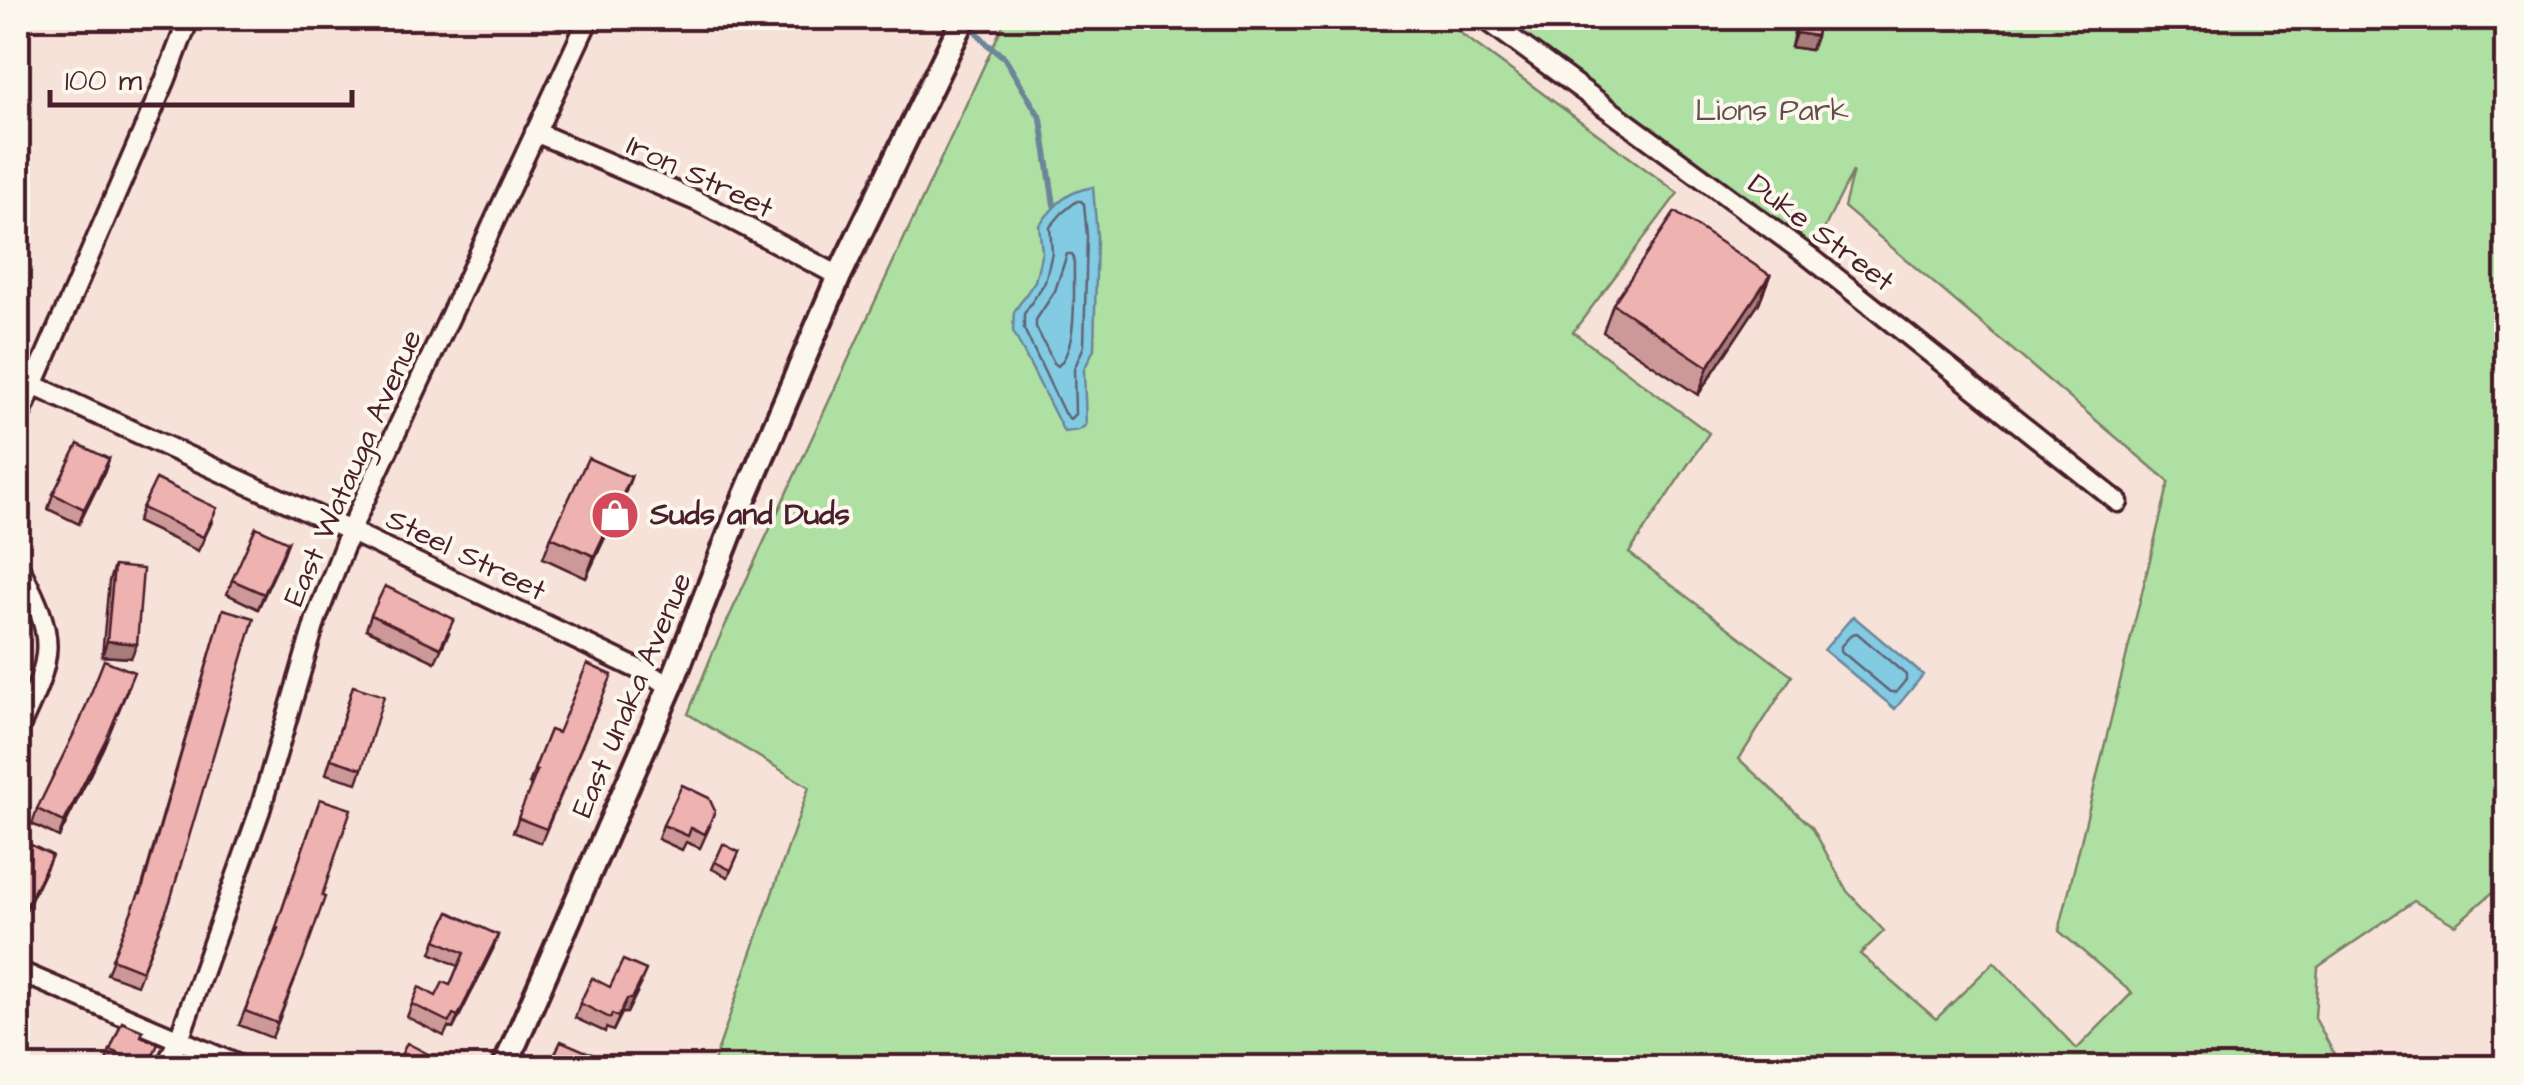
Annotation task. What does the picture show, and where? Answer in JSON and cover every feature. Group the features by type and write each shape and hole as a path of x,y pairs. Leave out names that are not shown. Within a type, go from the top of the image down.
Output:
{"main road":[{"name":"East Unaka Avenue","path":"504,1068 671,685 738,513 839,276 964,18"}],"street":[{"path":"18,420 25,382 165,81 188,18"},
{"name":"East Watauga Avenue","path":"165,1068 179,1039 260,810 316,620 350,530 589,18"},
{"name":"Duke Street","path":"1484,18 1810,257 2118,502"},
{"name":"Iron Street","path":"535,132 699,202 839,276"},
{"name":"Steel Street","path":"25,382 350,530 671,685"},
{"path":"18,566 42,615 48,643 41,681 18,730"},
{"path":"18,971 245,1068"}],"green space":[{"name":"Lions Park","path":"1006,18 1440,18 1678,193 1573,332 1709,433 1629,553 1792,676 1739,759 1812,827 1847,891 1884,931 1860,954 1936,1019 1994,962 2077,1049 2132,993 2059,931 2169,482 1844,207 1853,171 1810,257 1496,18 2506,18 2506,881 2455,925 2414,901 2318,967 2315,1018 2341,1067 712,1067 809,787 688,714 713,652"}],"water":[{"path":"1093,187 1097,236 1094,349 1084,370 1086,425 1064,432 1013,331 1014,312 1035,281 1042,252 1039,225 1062,200"},
{"path":"1853,616 1923,675 1895,709 1824,650"}],"building":[{"path":"1799,18 1819,18 1816,36 1796,33"},
{"path":"1675,212 1770,275 1708,367 1613,304"},
{"path":"78,444 109,459 84,509 53,494"},
{"path":"588,458 631,477 594,556 551,537"},
{"path":"156,479 217,508 203,537 142,508"},
{"path":"256,527 288,542 264,594 232,580"},
{"path":"114,566 143,569 137,644 107,641"},
{"path":"385,586 454,619 440,648 371,615"},
{"path":"223,609 254,618 170,901 142,971 112,959 141,893"},
{"path":"104,660 134,672 109,733 64,822 37,809 80,721"},
{"path":"587,664 612,675 546,829 518,818 550,730 558,733"},
{"path":"353,686 384,696 362,769 331,759"},
{"path":"682,785 709,798 715,811 705,834 691,828 688,836 663,825"},
{"path":"320,799 351,809 322,896 325,897 277,1023 245,1011 278,928"},
{"path":"21,840 52,855 18,920 18,848"},
{"path":"723,844 739,852 731,870 715,862"},
{"path":"449,912 498,935 458,1016 453,1014 449,1022 412,1004 419,987 436,996 443,982 450,985 464,953 436,940"},
{"path":"623,960 646,970 618,1017 612,1014 610,1018 580,1003 592,978 610,987"},
{"path":"122,1022 143,1031 141,1036 158,1044 148,1066 110,1050"},
{"path":"561,1041 594,1055 589,1064 596,1068 549,1066"},
{"path":"407,1043 432,1056 427,1068 395,1068"}],"waterway":[{"path":"969,23 1004,57 1041,119 1054,205"}],"place":[{"name":"Suds and Duds","path":"615,515"}]}
